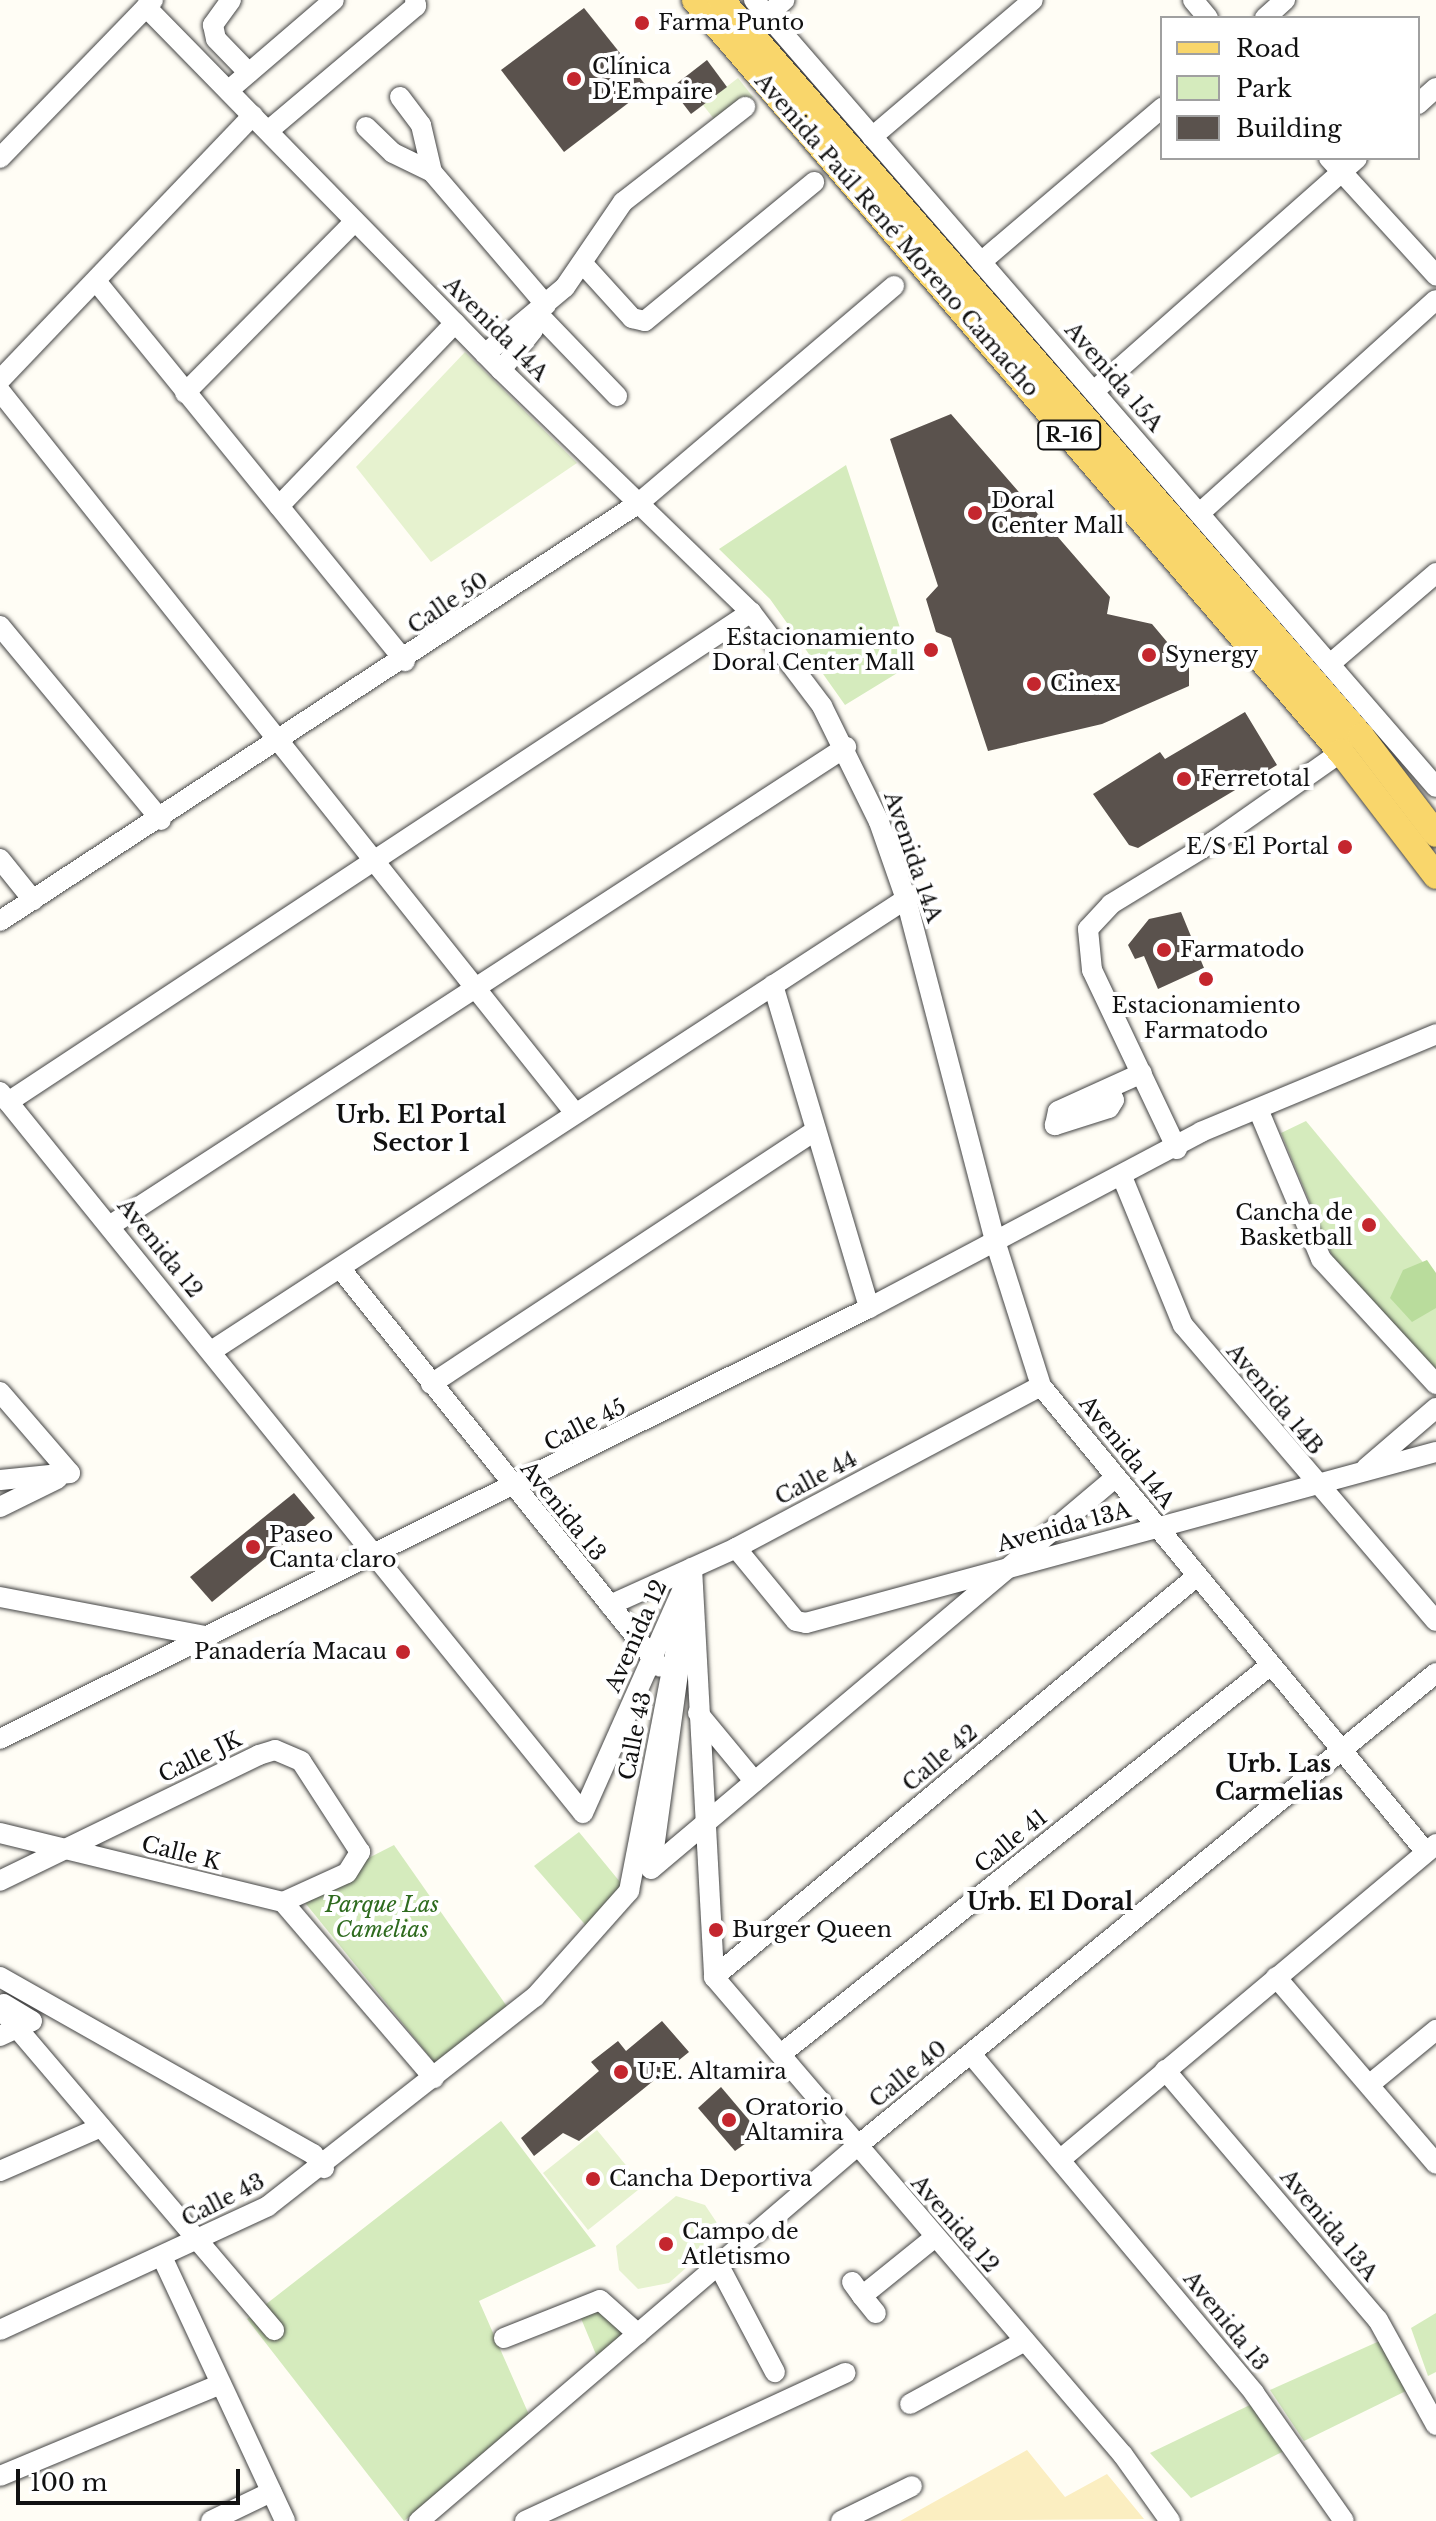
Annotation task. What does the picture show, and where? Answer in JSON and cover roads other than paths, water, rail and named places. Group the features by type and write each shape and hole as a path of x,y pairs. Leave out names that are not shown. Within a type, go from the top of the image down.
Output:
{"main road":[{"name":"Avenida Paúl René Moreno Camacho","path":"695,0 751,22 1341,752 1436,876"},
{"name":"Avenida Paúl René Moreno Camacho","path":"721,0 751,22 1361,736 1436,834"}],"street":[{"path":"231,0 213,25 216,39 249,73"},
{"path":"229,90 334,0"},
{"path":"268,131 416,6 415,0"},
{"path":"751,22 784,0"},
{"path":"872,137 1033,0"},
{"path":"1193,0 1206,16"},
{"path":"1267,16 1285,0"},
{"path":"0,158 150,4"},
{"name":"Avenida 14A","path":"150,4 354,222 501,370 751,612 846,747 906,899 996,1244 1041,1386 1340,1751 1431,1848"},
{"name":"Avenida 15A","path":"751,22 872,137 1201,512 1436,787"},
{"path":"1420,102 1436,88"},
{"path":"400,97 421,125 432,172 540,312 617,396"},
{"path":"485,354 540,312 584,265 623,202 745,107"},
{"path":"981,262 1160,110"},
{"path":"0,380 253,115"},
{"path":"366,127 393,153 432,172"},
{"path":"1094,391 1335,165 1436,275"},
{"path":"584,265 632,318 645,321 814,182"},
{"path":"185,393 354,222"},
{"path":"96,281 405,661"},
{"name":"Calle 50","path":"0,921 405,661 639,503 894,286"},
{"path":"1201,512 1436,300"},
{"path":"501,370 533,330 540,312"},
{"path":"279,506 455,323"},
{"path":"0,391 378,861 575,1113"},
{"path":"1330,664 1436,573"},
{"path":"4,1097 378,861 751,612"},
{"path":"0,626 161,820"},
{"path":"111,1225 478,991 846,747"},
{"path":"1182,1147 1142,1073 1087,956 1094,919 1341,752"},
{"path":"0,859 33,900"},
{"path":"213,1350 906,899"},
{"path":"773,985 869,1308"},
{"name":"Calle 45","path":"0,1739 512,1488 1182,1147 1436,1034"},
{"name":"Calle 45","path":"1259,1114 1436,1049"},
{"path":"1109,1089 1142,1073"},
{"name":"Avenida 12","path":"4,1097 213,1350 372,1555 583,1813 692,1568"},
{"path":"1259,1114 1321,1259 1436,1384"},
{"path":"431,1384 816,1130"},
{"name":"Avenida 14B","path":"1123,1179 1183,1325 1327,1500 1436,1621"},
{"name":"Avenida 13","path":"340,1268 512,1488 755,1782"},
{"name":"Calle 44","path":"610,1605 736,1548 1041,1386"},
{"path":"0,1392 70,1473"},
{"path":"1327,1500 1436,1408"},
{"name":"Avenida 13A","path":"736,1548 796,1621 806,1623 1436,1452"},
{"path":"0,1480 70,1473"},
{"path":"0,1507 70,1473"},
{"name":"Calle 43","path":"692,1568 651,1869 1116,1477"},
{"name":"Avenida 12","path":"692,1568 714,1977 856,2147 1123,2455 1170,2521"},
{"name":"Calle 43","path":"0,2330 163,2259 268,2206 324,2168 535,1997 629,1891 692,1568"},
{"name":"Calle 42","path":"714,1977 1197,1576"},
{"path":"0,1597 209,1637"},
{"name":"Calle 41","path":"781,2054 1271,1665"},
{"name":"Calle 40","path":"419,2521 856,2147 1436,1673"},
{"name":"Calle JK","path":"0,1881 275,1750 301,1761 356,1839 360,1852 347,1873 283,1902"},
{"name":"Calle K","path":"0,1833 283,1902"},
{"path":"1061,2159 1431,1848"},
{"path":"283,1902 434,2078"},
{"path":"0,1977 313,2154 324,2168"},
{"path":"1276,1977 1436,2164"},
{"path":"0,2001 32,2021 8,2032"},
{"path":"0,2008 8,2032 101,2127 274,2330"},
{"path":"1369,2085 1436,2030"},
{"name":"Avenida 13","path":"971,2054 1254,2393 1344,2521"},
{"name":"Avenida 13A","path":"1165,2070 1378,2320 1436,2425"},
{"path":"0,2171 101,2127"},
{"path":"876,2313 857,2289 935,2237"},
{"path":"163,2259 219,2385 285,2521"},
{"path":"719,2266 775,2372"},
{"path":"504,2338 600,2300 638,2334"},
{"path":"910,2404 1025,2341"},
{"path":"525,2521 566,2512 846,2373"},
{"path":"0,2476 219,2385"},
{"path":"841,2521 912,2486"},
{"path":"211,2521 271,2492"}],"place":[{"name":"Farma Punto","path":"642,23"},
{"name":"Clínica D'Empaire","path":"574,79"},
{"name":"Doral Center Mall","path":"975,513"},
{"name":"Estacionamiento Doral Center Mall","path":"931,650"},
{"name":"Synergy","path":"1149,655"},
{"name":"Cinex","path":"1034,684"},
{"name":"Ferretotal","path":"1184,779"},
{"name":"E/S El Portal","path":"1345,847"},
{"name":"Farmatodo","path":"1164,950"},
{"name":"Estacionamiento Farmatodo","path":"1206,979"},
{"name":"Cancha de Basketball","path":"1369,1225"},
{"name":"Paseo Canta claro","path":"253,1547"},
{"name":"Panadería Macau","path":"403,1652"},
{"name":"Burger Queen","path":"716,1930"},
{"name":"U.E. Altamira","path":"621,2072"},
{"name":"Oratorio Altamira","path":"729,2120"},
{"name":"Cancha Deportiva","path":"593,2179"},
{"name":"Campo de Atletismo","path":"666,2244"}],"district":[{"name":"Urb. El Portal Sector 1","path":"421,1129"},
{"name":"Urb. Las Carmelias","path":"1279,1778"},
{"name":"Urb. El Doral","path":"1050,1902"}],"park label":[{"name":"Parque Las Camelias","path":"382,1916"}]}
